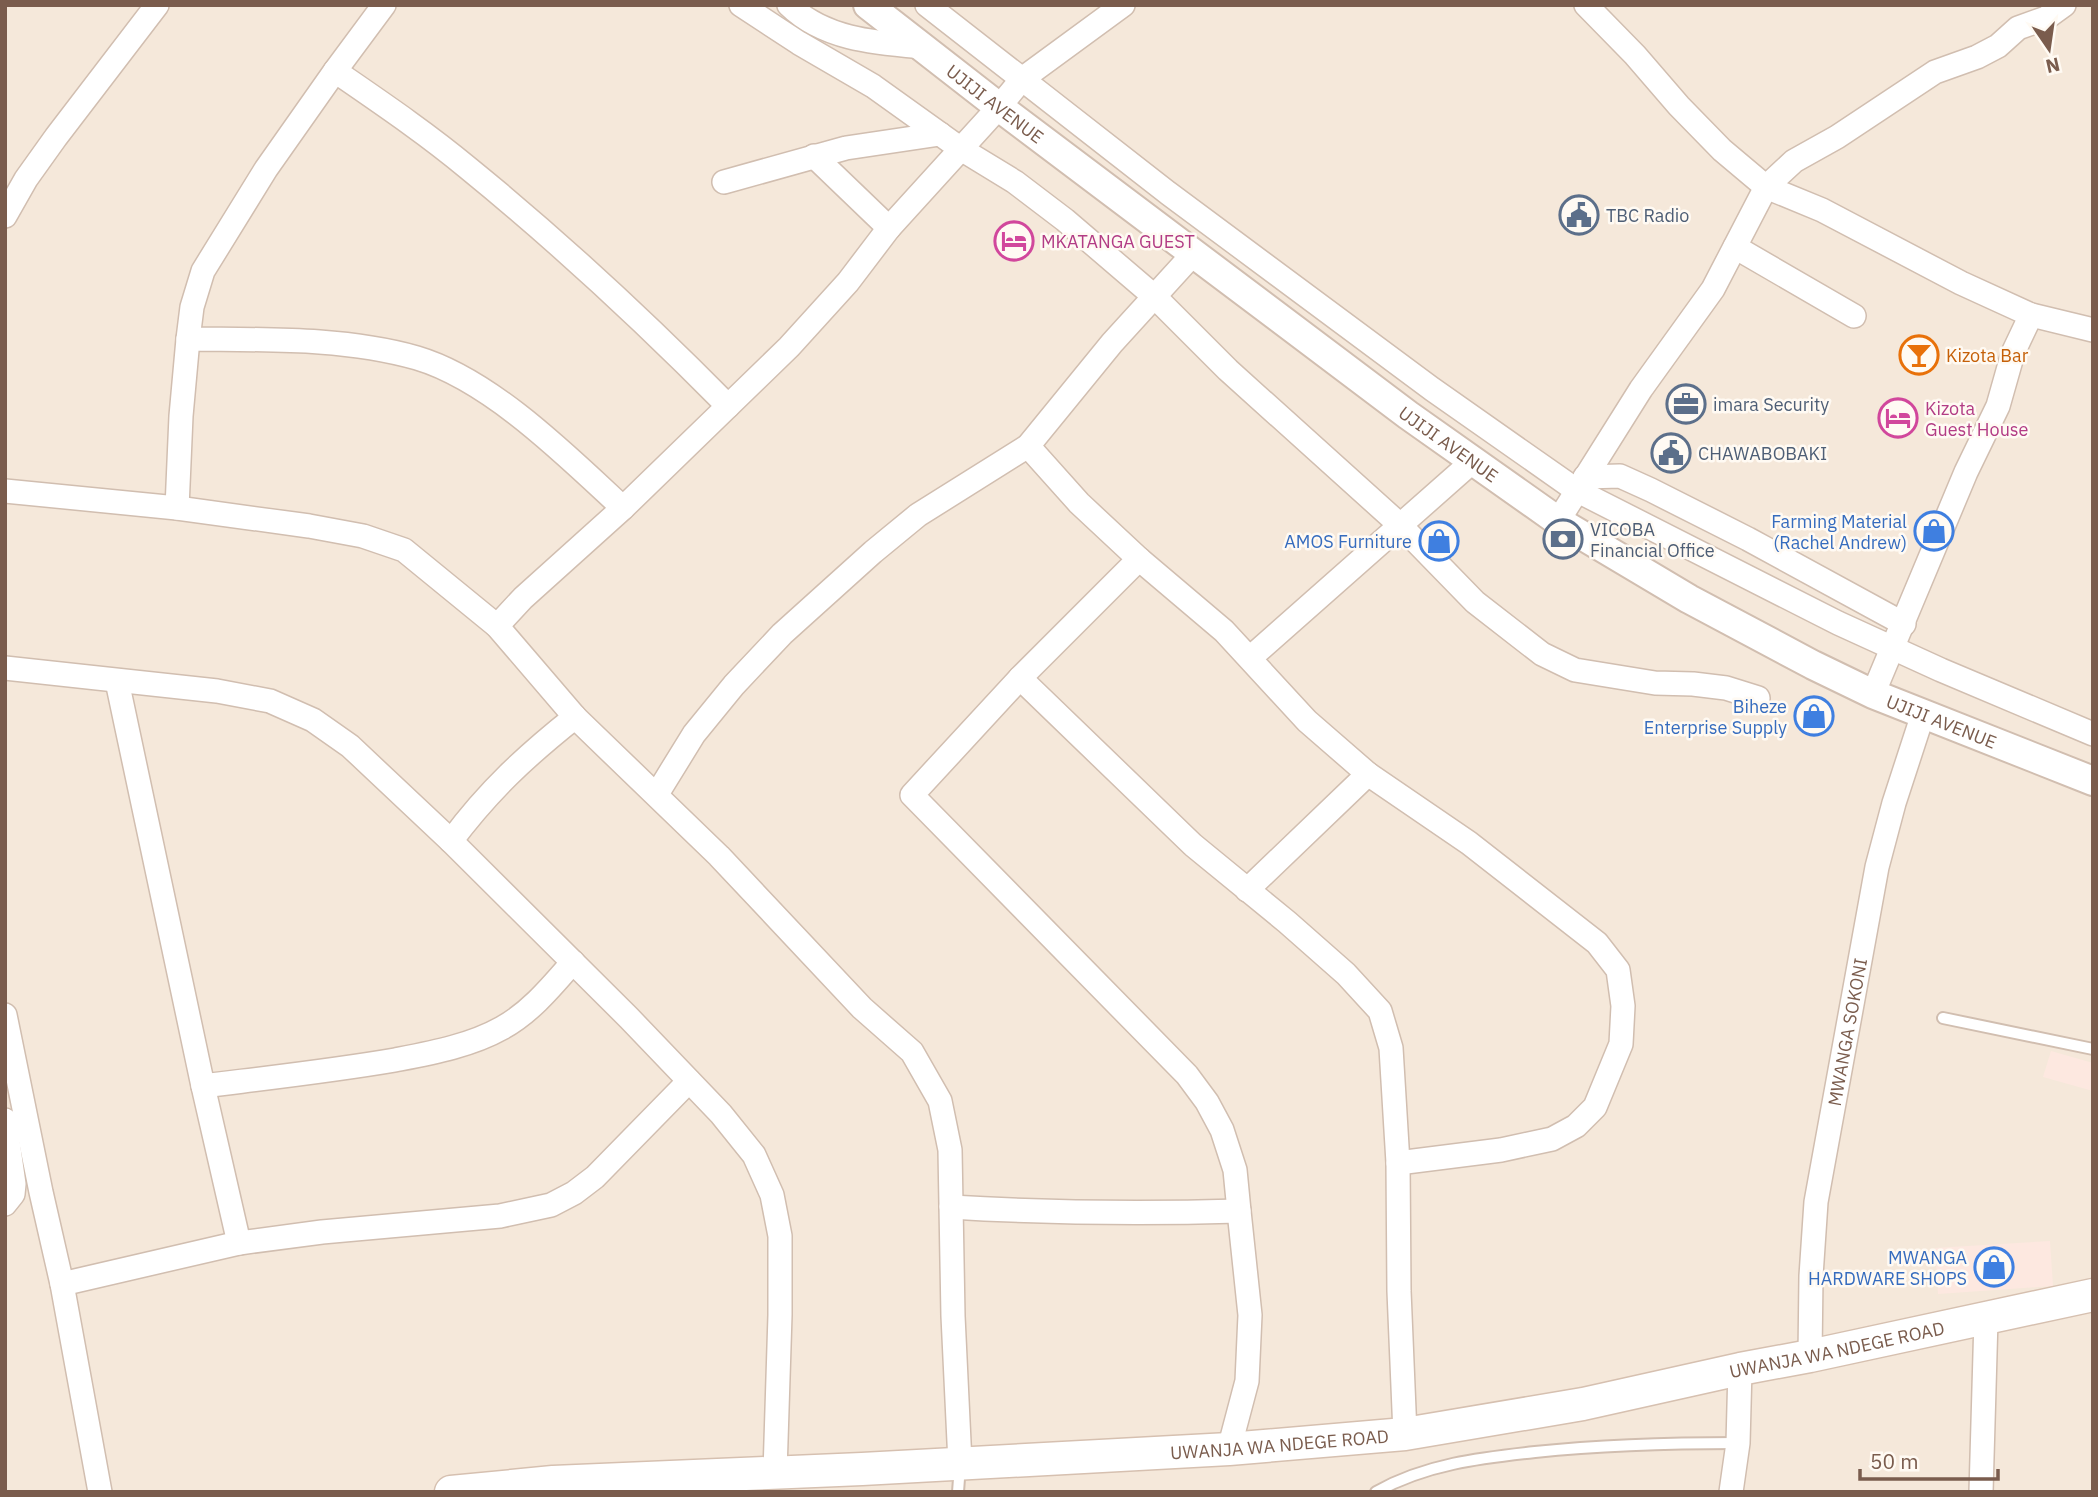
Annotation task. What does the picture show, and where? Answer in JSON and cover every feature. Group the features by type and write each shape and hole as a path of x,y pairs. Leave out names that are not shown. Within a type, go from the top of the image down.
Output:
{"main road":[{"name":"UWANJA WA NDEGE ROAD","path":"451,1492 553,1482 775,1472 959,1477 1405,1434 1583,1404 2093,1295"}],"street":[{"path":"5,216 26,178 157,5"},
{"path":"177,508 188,339 192,307 203,271 259,181 384,5"},
{"path":"741,5 873,86 1065,220 1155,297 1228,370 1400,525 1475,602 1542,654 1575,670 1655,683 1726,688 1758,698"},
{"path":"789,5 799,15 829,31 858,40 924,47"},
{"name":"UJIJI AVENUE","path":"868,5 1194,253 1558,521 1689,599 1813,665 1873,694 2093,781"},
{"path":"927,5 1168,193 1432,389 1580,483 1892,648 2093,734"},
{"path":"497,626 523,598 623,508 818,315 848,282 889,229 1022,79 1124,5"},
{"path":"1586,5 1713,141 1766,187 1822,210 1961,283 2031,316 2093,330"},
{"path":"1558,521 1641,388 1713,289 1766,187 1794,161 1935,72 1977,57 1998,46 2018,28 2046,18 2064,5"},
{"path":"335,71 480,177 649,328 728,406"},
{"path":"724,182 846,148 940,134"},
{"path":"814,156 889,229"},
{"path":"1735,247 1854,316"},
{"path":"657,794 694,734 734,685 782,634 918,515 1028,446 1112,343 1194,253"},
{"path":"1873,694 1966,472 1998,406 2013,353 2031,316"},
{"path":"188,339 298,341 347,345 419,359 463,379 509,409 623,508"},
{"path":"1028,446 1079,503 1250,658 1307,721 1368,774 1469,843 1597,943 1618,970 1623,1006 1621,1044 1595,1107 1576,1126 1552,1139 1501,1150 1398,1163"},
{"path":"1250,658 1473,461"},
{"path":"1580,483 1620,476 1748,539 1904,624"},
{"path":"5,491 177,508 322,528 363,536 404,550 497,626 576,716 719,856 862,1009 912,1052 940,1101 950,1150 959,1477"},
{"path":"1139,559 1020,678 912,795 1187,1074 1207,1102 1222,1130 1235,1170 1250,1315 1247,1381 1228,1449"},
{"path":"5,668 217,691 270,701 313,720 350,746 452,841 721,1114 754,1155 772,1195 780,1236 775,1472"},
{"path":"1020,678 1193,845 1346,974 1380,1011 1391,1048 1398,1163 1399,1291 1405,1434"},
{"path":"117,681 239,1243"},
{"name":"MWANGA SOKONI","path":"1810,1356 1811,1276 1816,1202 1822,1165 1877,867 1894,803 1923,714"},
{"path":"452,841 477,806 504,776 576,716"},
{"path":"1247,890 1368,774"},
{"path":"203,1086 363,1065 433,1052 469,1042 503,1028 531,1006 573,962"},
{"path":"5,1014 62,1284 100,1492"},
{"path":"62,1284 239,1243 322,1232 500,1216 551,1205 574,1194 595,1177 689,1081"},
{"path":"5,1121 14,1184 13,1194 5,1204"},
{"path":"951,1207 1042,1213 1151,1214 1240,1211"},
{"path":"1981,1492 1986,1319"},
{"path":"1731,1492 1738,1443 1740,1369"}],"lane":[{"path":"1943,1018 2093,1049"},
{"path":"1376,1492 1409,1476 1446,1464 1502,1456 1567,1449 1675,1443 1738,1443"}],"shaded area":[{"path":"5,5 2093,5 2093,1492 5,1492"},
{"path":"2051,1051 2093,1063 2093,1091 2043,1077"},
{"name":"MWANGA HARDWARE SHOPS","path":"2050,1241 2053,1286 1938,1294 1935,1248"}],"place":[{"name":"TBC Radio","path":"1579,215"},
{"name":"MKATANGA GUEST","path":"1014,241"},
{"name":"Kizota Bar","path":"1919,355"},
{"name":"imara Security","path":"1686,404"},
{"name":"Kizota Guest House","path":"1898,418"},
{"name":"CHAWABOBAKI","path":"1671,453"},
{"name":"Farming Material (Rachel Andrew)","path":"1934,531"},
{"name":"VICOBA Financial Office","path":"1563,539"},
{"name":"AMOS Furniture","path":"1439,541"},
{"name":"Biheze Enterprise Supply","path":"1814,716"},
{"name":"MWANGA HARDWARE SHOPS","path":"1994,1267"}]}
